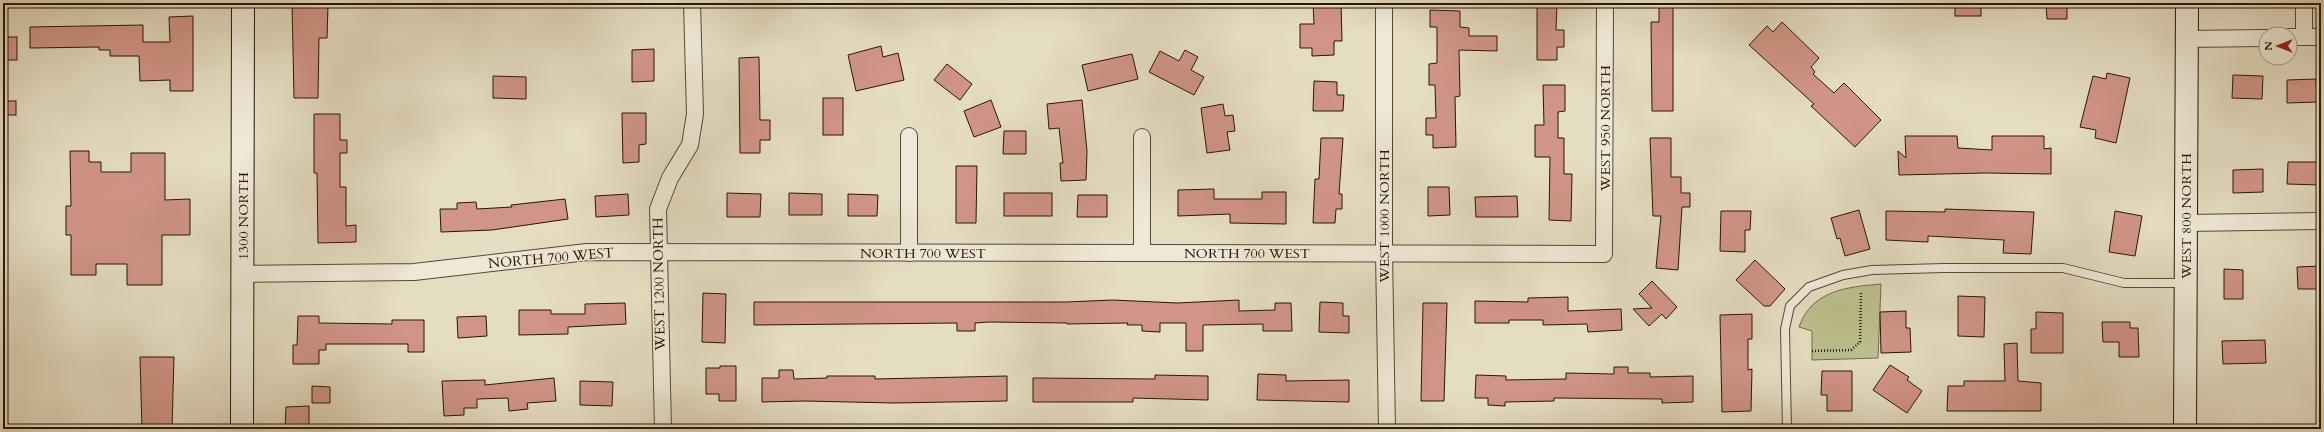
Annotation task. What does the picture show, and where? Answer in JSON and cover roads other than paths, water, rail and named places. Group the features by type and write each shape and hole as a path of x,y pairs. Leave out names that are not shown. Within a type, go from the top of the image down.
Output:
{"street":[{"name":"1300 NORTH","path":"242,429 243,3"},
{"name":"WEST 1200 NORTH","path":"664,429 658,209 670,178 690,145 695,114 692,3"},
{"name":"WEST 1000 NORTH","path":"1384,3 1384,253 1387,429"},
{"name":"WEST 950 NORTH","path":"1604,254 1605,3"},
{"name":"WEST 800 NORTH","path":"2185,429 2187,3"},
{"path":"2298,32 2304,3"},
{"path":"2298,37 2321,37"},
{"path":"2186,38 2258,38"},
{"path":"909,136 909,253"},
{"path":"1142,137 1142,253"},
{"path":"2186,223 2321,221"},
{"name":"NORTH 700 WEST","path":"243,274 414,272 588,252 1604,254"}],"lane":[{"path":"1787,429 1785,329 1790,306 1810,287 1843,275 1872,270 1944,268 2063,268 2124,283 2186,283"}]}
